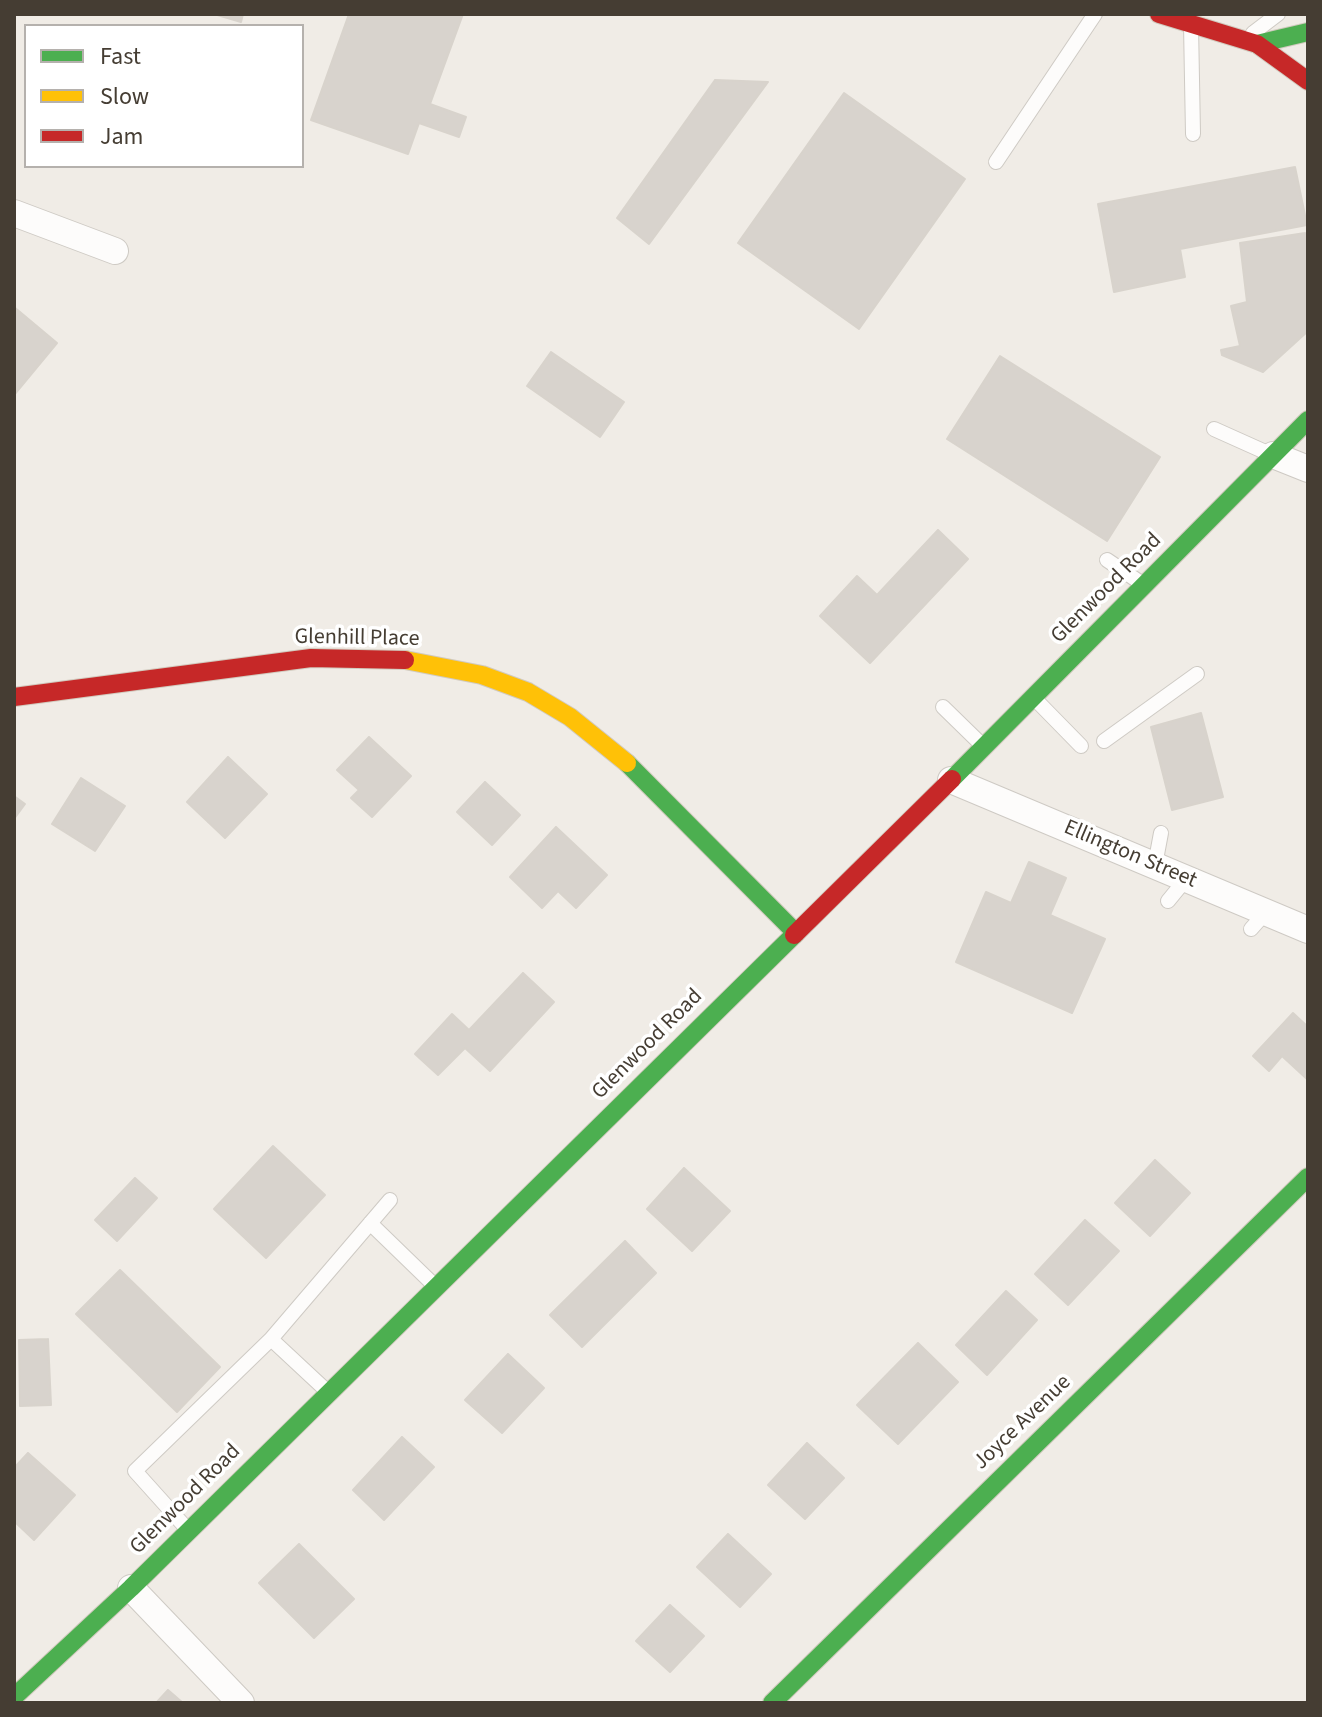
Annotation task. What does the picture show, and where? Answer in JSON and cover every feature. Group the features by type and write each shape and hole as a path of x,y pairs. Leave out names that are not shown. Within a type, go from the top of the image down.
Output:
{"main road":[{"path":"1159,14 1250,42 1308,81"},
{"path":"1250,42 1308,32"},
{"name":"Glenwood Road","path":"14,1697 131,1588 984,748 1308,420"},
{"name":"Glenhill Place","path":"14,697 311,658 416,660 482,675 528,692 560,710 614,752 796,933"},
{"name":"Joyce Avenue","path":"772,1703 1308,1177"}],"street":[{"path":"14,213 115,251"},
{"path":"1273,455 1308,469"},
{"name":"Ellington Street","path":"951,780 1186,879 1258,921 1308,930"},
{"path":"131,1588 241,1703"}],"lane":[{"path":"996,162 1095,14"},
{"path":"1250,42 1278,14"},
{"path":"1191,24 1193,134"},
{"path":"1214,429 1273,455"},
{"path":"1107,560 1145,585"},
{"path":"1104,741 1197,674"},
{"path":"1034,697 1081,746"},
{"path":"943,707 984,748"},
{"path":"1155,865 1161,833"},
{"path":"1168,901 1186,879"},
{"path":"189,1531 135,1471 271,1339 390,1200"},
{"path":"370,1223 436,1287"},
{"path":"271,1339 329,1394"}],"building":[{"path":"214,14 243,14 241,22"},
{"path":"349,14 463,14 430,104 466,117 459,137 419,123 408,154 311,120"},
{"path":"715,80 768,82 649,244 617,218"},
{"path":"844,93 965,179 859,329 738,243"},
{"path":"1295,167 1307,225 1180,249 1185,277 1114,292 1098,204"},
{"path":"1305,233 1308,248 1308,331 1263,372 1222,355 1221,350 1240,346 1231,306 1247,302 1240,243"},
{"path":"14,307 57,343 14,395"},
{"path":"551,352 624,402 600,437 527,386"},
{"path":"1000,356 1160,457 1107,541 947,439"},
{"path":"938,530 968,559 870,663 820,616 857,576 877,595"},
{"path":"1201,713 1223,797 1172,810 1151,727"},
{"path":"369,737 411,776 372,817 351,798 359,790 337,770"},
{"path":"228,757 267,794 225,838 187,802"},
{"path":"81,778 125,806 95,851 52,824"},
{"path":"485,782 520,815 492,845 457,812"},
{"path":"14,796 25,804 14,819"},
{"path":"556,827 607,875 576,908 558,891 542,908 510,877"},
{"path":"1029,862 1066,878 1050,915 1105,939 1072,1013 956,962 986,892 1011,903"},
{"path":"523,973 554,1002 490,1071 465,1048 438,1075 415,1054 452,1014 469,1030"},
{"path":"1293,1013 1308,1027 1308,1080 1282,1056 1269,1071 1253,1056"},
{"path":"273,1146 325,1195 266,1258 214,1209"},
{"path":"1155,1160 1190,1193 1150,1236 1115,1203"},
{"path":"684,1168 730,1211 692,1251 647,1209"},
{"path":"135,1178 157,1198 117,1241 95,1220"},
{"path":"1085,1220 1119,1251 1068,1305 1035,1274"},
{"path":"625,1241 656,1273 582,1347 550,1315"},
{"path":"120,1270 220,1367 177,1412 76,1314"},
{"path":"1006,1291 1037,1320 987,1375 956,1345"},
{"path":"48,1339 51,1405 20,1406 19,1340"},
{"path":"918,1343 958,1382 898,1444 857,1405"},
{"path":"508,1354 544,1388 502,1433 465,1400"},
{"path":"402,1437 434,1467 384,1520 353,1490"},
{"path":"807,1443 844,1478 805,1519 768,1485"},
{"path":"28,1453 75,1495 34,1540 14,1521 14,1468"},
{"path":"728,1534 771,1574 740,1607 697,1567"},
{"path":"299,1544 354,1599 314,1638 259,1583"},
{"path":"670,1605 704,1636 670,1672 636,1641"},
{"path":"168,1690 183,1703 156,1703"}],"traffic: fast":[{"path":"1257,44 1308,32"},
{"path":"952,779 1308,420"},
{"path":"627,763 796,933"},
{"path":"14,1697 131,1588 794,935"},
{"path":"772,1703 1308,1177"}],"traffic: slow":[{"path":"405,660 482,675 528,692 570,717 627,763"}],"traffic: jam":[{"path":"1159,14 1257,44 1308,81"},
{"path":"14,697 311,658 405,660"},
{"path":"794,935 952,779"}]}
